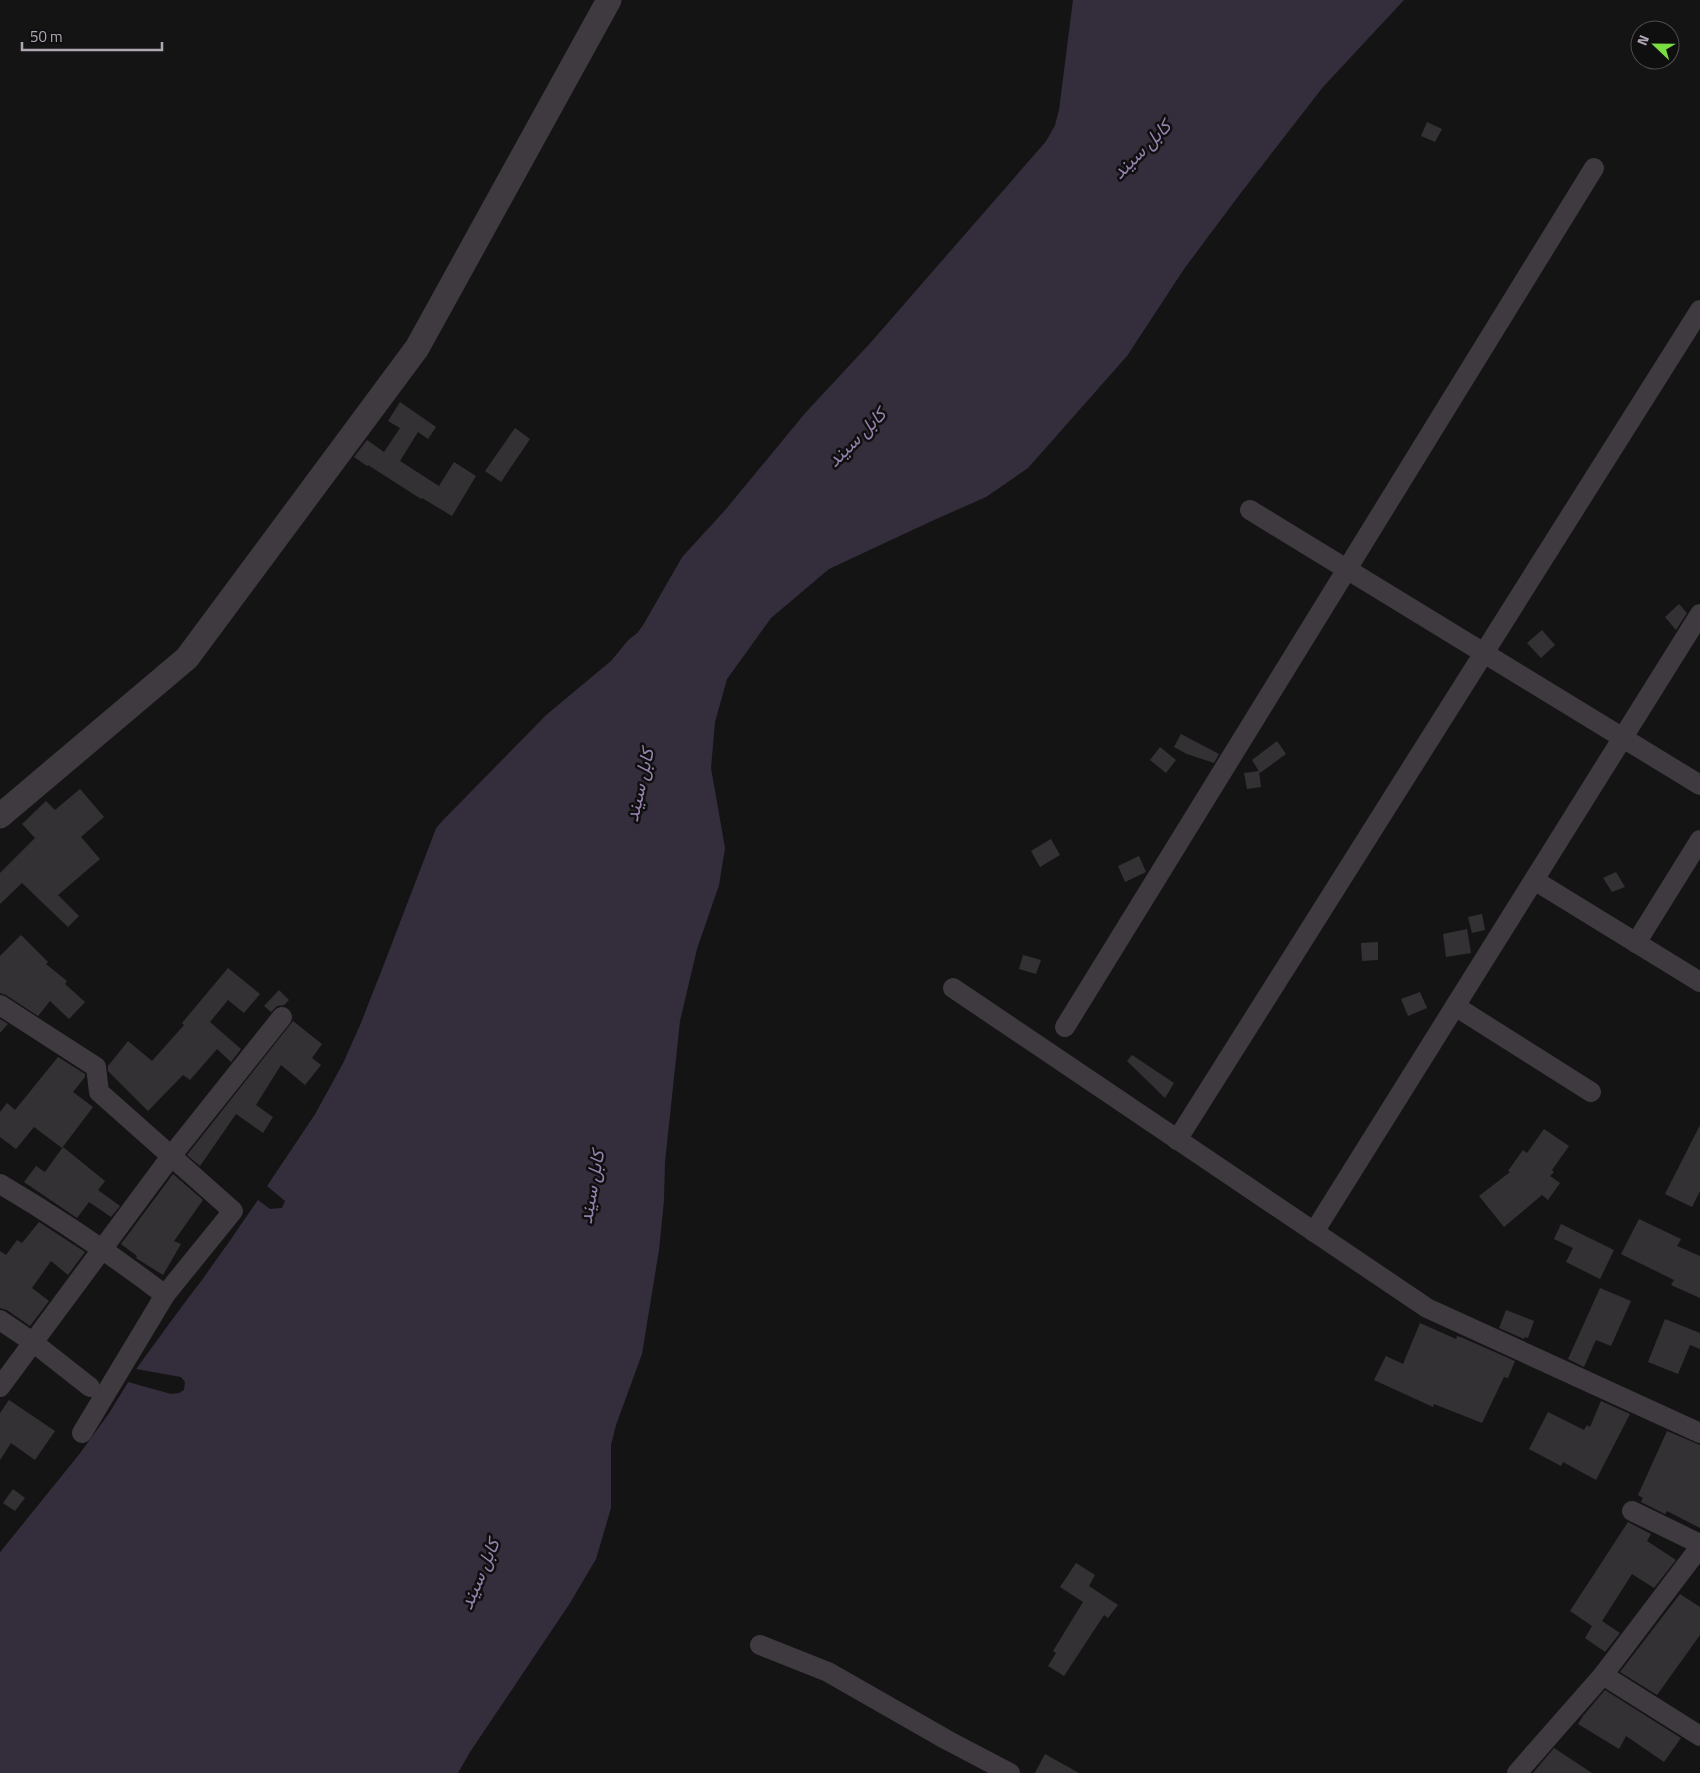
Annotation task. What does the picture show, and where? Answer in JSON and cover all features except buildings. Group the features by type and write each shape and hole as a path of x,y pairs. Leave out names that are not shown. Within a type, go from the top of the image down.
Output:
{"street":[{"path":"0,816 187,658 416,348 609,0"},
{"path":"1064,1027 1594,168"},
{"path":"1177,1140 1700,310"},
{"path":"1250,510 1700,785"},
{"path":"1314,1232 1700,614"},
{"path":"1636,943 1700,840"},
{"path":"1534,880 1700,982"},
{"path":"953,988 1427,1308 1700,1433"},
{"path":"0,1005 96,1067 100,1092 234,1211 164,1295 82,1433"},
{"path":"1455,1006 1591,1092"},
{"path":"1,1385 104,1249 172,1155 282,1017"},
{"path":"0,1184 45,1210 104,1249 164,1295"},
{"path":"0,1320 34,1343 90,1387"},
{"path":"1517,1773 1603,1675 1700,1545 1632,1511"},
{"path":"760,1645 828,1672 947,1740 1010,1773"},
{"path":"1603,1675 1700,1736"}],"water":[{"name":"کابل سيند","path":"1073,0 1404,0 1323,87 1184,269 1127,356 1028,468 986,497 829,569 771,618 727,679 715,722 711,768 725,848 719,885 697,949 680,1021 665,1162 664,1200 659,1250 642,1354 616,1425 611,1445 611,1508 596,1559 570,1603 470,1752 458,1773 0,1773 0,1552 80,1453 109,1413 136,1369 229,1242 315,1114 343,1063 361,1023 436,828 546,715 615,656 628,640 637,633 682,557 725,510 805,413 871,342 1046,141 1055,125 1059,110"}],"pier":[{"path":"1054,120 1055,125 1046,141 871,342 805,413 725,510 682,557 637,633 628,640 611,661 546,715 436,828 381,972 343,1063 315,1114 267,1186 285,1201 282,1208 270,1209 258,1200 136,1369 181,1377 185,1382 184,1390 171,1394 128,1382 109,1413 80,1453 0,1552 0,1548 78,1452 107,1412 134,1368 227,1240 313,1113 341,1062 379,971 434,827 544,713 609,659 626,638 635,631 680,556 723,508 803,411 870,340 1044,140"}]}
